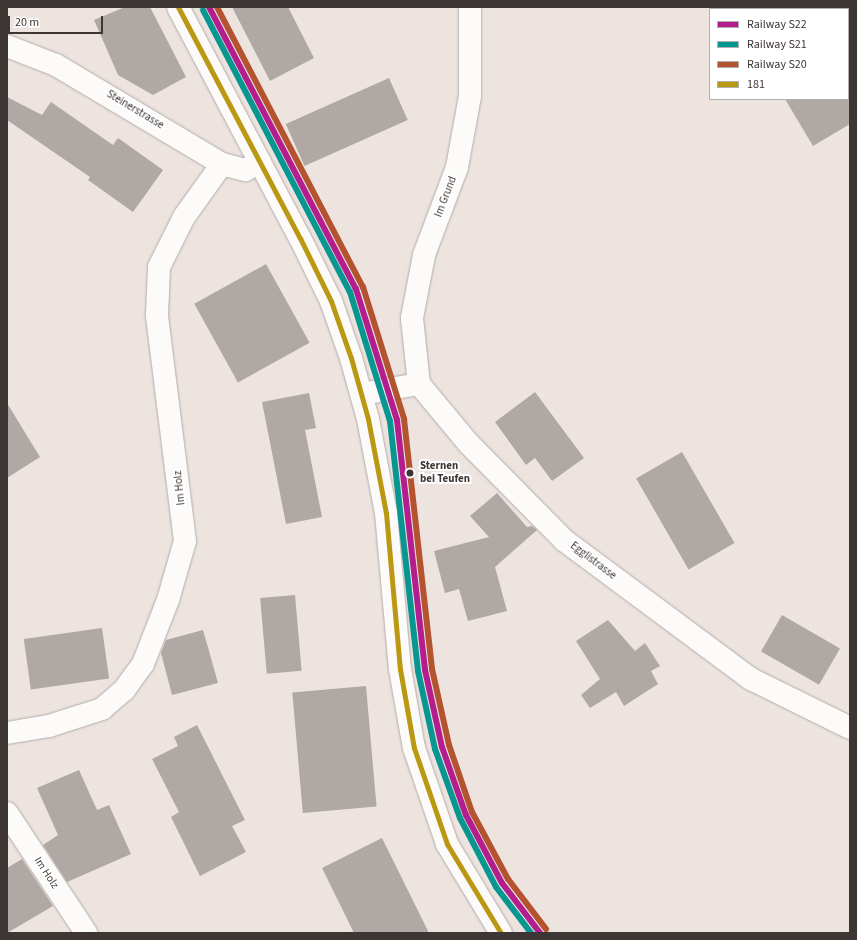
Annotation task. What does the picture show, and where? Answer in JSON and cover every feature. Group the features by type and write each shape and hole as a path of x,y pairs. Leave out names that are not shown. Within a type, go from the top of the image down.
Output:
{"street":[{"path":"178,7 331,301 362,394 386,512 400,669 414,748 447,844 500,933"},
{"name":"Im Grund","path":"419,384 412,318 424,255 460,152 470,96 470,7"},
{"name":"Steinerstrasse","path":"7,46 56,65 222,164 245,170 260,162"},
{"name":"Im Holz","path":"7,733 49,726 102,709 124,690 143,664 168,600 185,541 157,316 159,267 184,218 222,164"},
{"path":"362,394 419,384"},
{"name":"Egglistrasse","path":"419,384 469,444 565,541 751,679 850,728"},
{"name":"Im Holz","path":"7,813 86,933"}],"building":[{"path":"125,7 150,7 186,77 153,95 118,75 94,20"},
{"path":"232,7 288,7 314,58 270,81"},
{"path":"389,78 408,120 304,166 286,124"},
{"path":"7,97 42,115 51,102 113,145 118,138 163,170 133,212 88,180 90,177 7,120"},
{"path":"850,99 850,124 813,146 786,100"},
{"path":"266,264 310,343 238,382 194,304"},
{"path":"535,392 584,458 552,481 535,458 526,465 495,422"},
{"path":"309,393 316,428 305,430 322,517 286,524 262,402"},
{"path":"7,403 40,457 7,478"},
{"path":"682,452 734,543 689,569 636,479"},
{"path":"497,493 527,527 532,526 537,530 495,567 507,611 468,621 459,589 445,593 434,551 489,537 470,516"},
{"path":"295,595 302,671 267,674 260,598"},
{"path":"782,615 840,648 819,685 761,651"},
{"path":"608,620 635,651 645,643 660,666 651,671 658,684 624,706 616,692 590,708 581,695 600,679 576,641"},
{"path":"102,628 109,679 31,689 24,639"},
{"path":"203,630 218,683 172,695 161,653 166,640"},
{"path":"366,686 377,807 303,813 292,692"},
{"path":"197,725 245,820 232,826 246,852 200,876 171,817 179,812 152,759 178,746 174,737"},
{"path":"79,770 97,810 109,805 131,854 67,882 43,845 58,835 37,788"},
{"path":"382,838 429,933 354,933 322,868"},
{"path":"22,859 53,906 7,933 7,868"}],"rail line":[{"name":"S22","path":"209,7 356,289 397,420 425,670 442,747 466,815 502,883 540,933"},
{"name":"S20","path":"217,7 363,287 404,419 432,669 449,745 472,812 508,879 546,929"},
{"name":"S21","path":"203,10 350,292 390,421 418,671 435,749 460,818 496,887 531,933"}],"transit line":[{"name":"181","path":"178,7 300,238 331,301 351,358 368,419 386,513 400,669 414,748 447,844 501,933"}],"place":[{"name":"Sternen bei Teufen","path":"410,473"}]}
